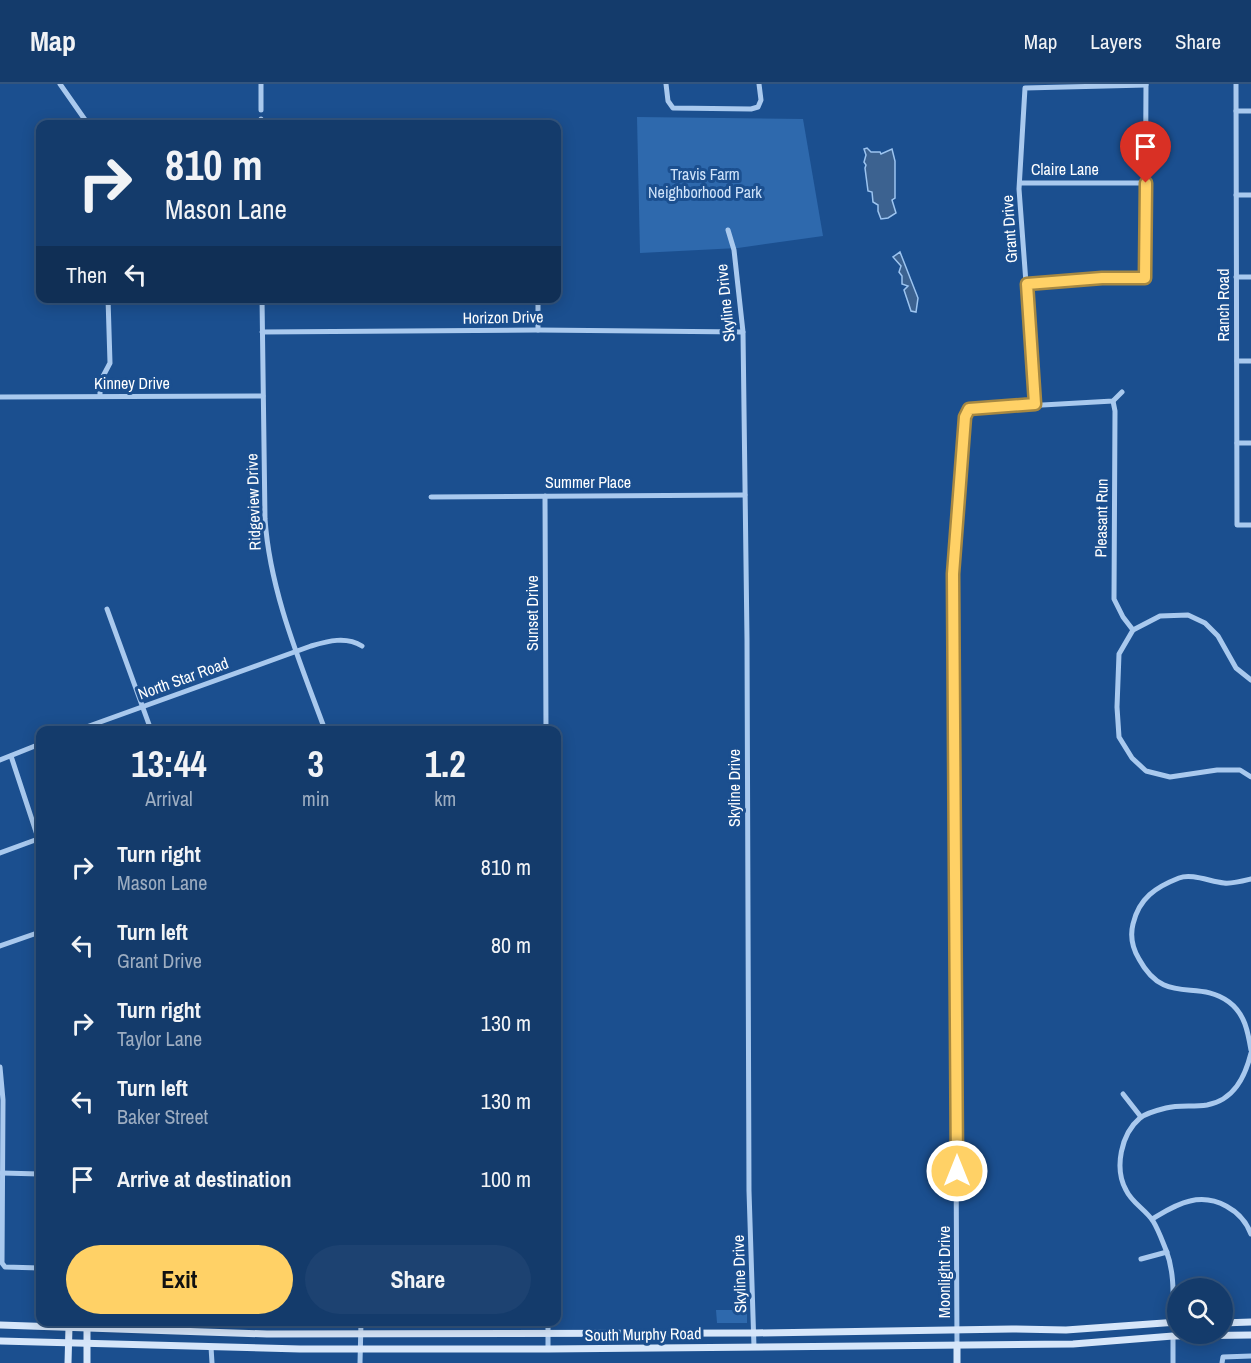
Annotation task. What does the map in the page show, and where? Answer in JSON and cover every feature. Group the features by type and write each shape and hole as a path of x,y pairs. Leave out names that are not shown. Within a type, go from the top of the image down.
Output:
{"main road":[{"path":"1233,1323 1251,1322"},
{"name":"South Murphy Road","path":"123,1326 267,1334 754,1333 1066,1330 1167,1323"},
{"name":"South Murphy Road","path":"0,1325 36,1324"},
{"path":"68,1363 69,1326"},
{"path":"87,1326 87,1363"},
{"name":"South Murphy Road","path":"1233,1335 1251,1335"},
{"name":"South Murphy Road","path":"0,1341 211,1347 548,1349 1073,1344 1167,1336"},
{"path":"957,1345 957,1363"}],"street":[{"path":"60,84 85,120"},
{"path":"261,84 261,110"},
{"path":"666,84 668,101 673,108 750,109 758,107 761,100 759,84"},
{"name":"Ranch Road","path":"1236,84 1237,525 1251,525"},
{"path":"1027,284 1102,278 1145,278 1146,85"},
{"name":"Grant Drive","path":"1035,404 1020,183 1025,88 1146,85"},
{"path":"1236,111 1251,111"},
{"name":"Claire Lane","path":"1020,183 1146,183"},
{"path":"1236,195 1251,195"},
{"name":"Skyline Drive","path":"728,230 734,256 743,332 749,1191 754,1347"},
{"path":"1236,277 1251,277"},
{"path":"100,396 100,382 110,363 108,303"},
{"name":"Ridgeview Drive","path":"262,303 267,549 297,652 324,726"},
{"path":"537,303 538,330"},
{"name":"Horizon Drive","path":"262,332 538,330 743,332"},
{"path":"1237,361 1251,361"},
{"path":"1035,404 1113,401 1122,392"},
{"name":"Kinney Drive","path":"0,397 263,396"},
{"name":"Pleasant Run","path":"1113,401 1115,411 1114,599 1123,617 1134,630"},
{"name":"Moonlight Drive","path":"957,1345 953,574 959,481 965,417 969,409 1035,404"},
{"path":"1237,443 1251,443"},
{"name":"Summer Place","path":"431,497 745,495"},
{"name":"Sunset Drive","path":"545,496 546,726"},
{"path":"107,609 149,726"},
{"path":"1251,680 1236,668 1218,636 1205,623 1188,615 1161,616 1134,630 1119,654 1117,707 1119,737 1132,758 1146,771 1170,777 1217,770 1240,770 1251,777"},
{"name":"North Star Road","path":"89,726 323,643 350,640 362,646"},
{"path":"0,760 36,746"},
{"path":"11,756 36,833"},
{"path":"0,854 36,843"},
{"path":"1172,1278 1167,1252 1152,1219 1132,1201 1124,1187 1120,1173 1120,1157 1124,1142 1129,1131 1141,1117 1168,1108 1208,1105 1220,1100 1240,1083 1247,1071 1251,1052 1248,1026 1229,1002 1209,993 1163,986 1146,972 1133,950 1132,926 1139,907 1156,888 1183,877 1226,883 1251,879"},
{"path":"0,946 36,933"},
{"path":"0,1067 3,1100 3,1263 5,1267 36,1268"},
{"path":"1123,1094 1141,1117"},
{"path":"2,1173 36,1174"},
{"path":"1152,1219 1174,1206 1201,1199 1230,1208 1240,1215 1251,1234"},
{"path":"1141,1259 1167,1252"},
{"path":"360,1363 361,1326"},
{"path":"548,1326 548,1349"},
{"path":"1173,1344 1173,1363"},
{"path":"211,1347 212,1363"},
{"path":"1222,1363 1223,1357 1251,1356"}],"green space":[{"name":"Travis Farm Neighborhood Park","path":"637,117 803,119 823,236 738,248 640,253"},
{"path":"716,1310 747,1310 747,1323 717,1323"}],"shaded area":[{"path":"867,148 871,152 881,154 892,149 895,161 895,198 892,200 896,213 888,218 881,219 878,205 873,202 872,192 868,191 864,162 866,155 864,149"},
{"path":"900,252 918,298 916,312 911,311 904,290 908,286 902,284 902,276 899,272 901,266 893,257"}],"route":[{"path":"957,1171 953,574 965,417 969,409 1035,404 1027,284 1102,278 1145,278 1146,183"}]}
